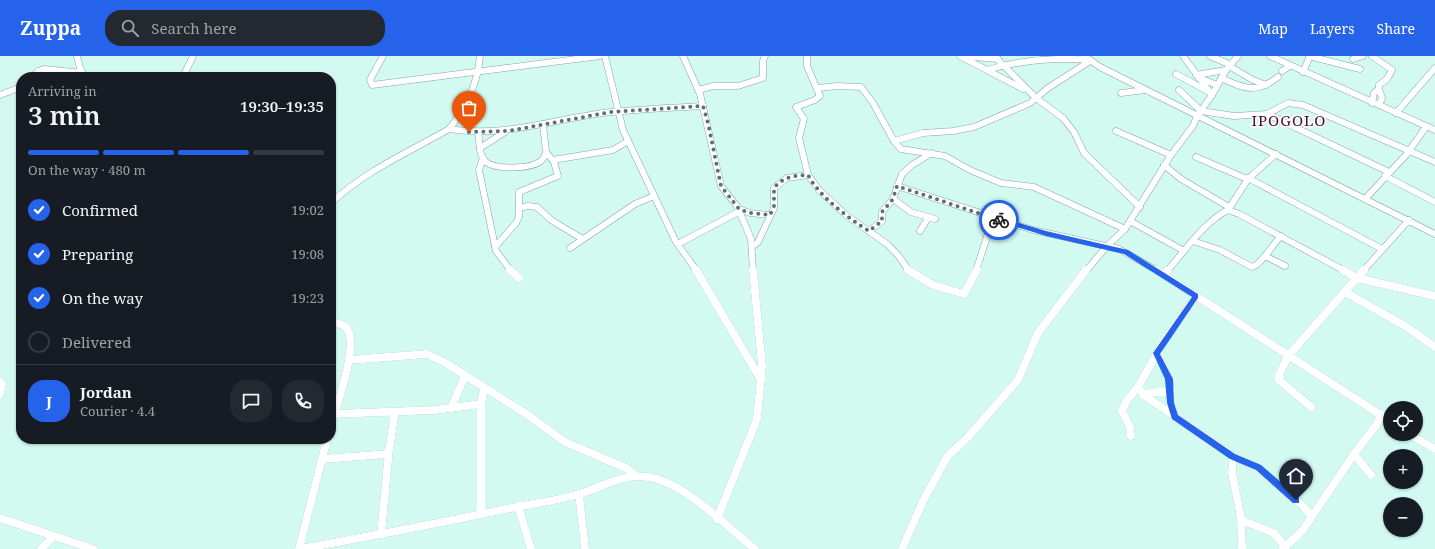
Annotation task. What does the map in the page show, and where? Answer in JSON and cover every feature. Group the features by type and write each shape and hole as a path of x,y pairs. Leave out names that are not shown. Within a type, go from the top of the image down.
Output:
{"street":[{"path":"78,56 82,72"},
{"path":"185,72 193,56"},
{"path":"382,56 370,80 372,85 479,73 600,56"},
{"path":"336,198 346,189 364,177 449,129 459,117 479,73 480,56"},
{"path":"605,56 613,93 628,141 654,196 678,244 698,273 761,380"},
{"path":"683,56 698,90 708,123 721,186 739,210 752,247 755,301 761,347 761,380 757,419 717,519"},
{"path":"698,90 713,86 738,86 763,78 763,61 765,56"},
{"path":"807,56 807,68 818,88 820,96 817,100 800,104 796,107 804,119 799,138 808,175 819,190 833,204 892,248 908,271 933,285 964,294 981,260 987,231 993,218"},
{"path":"960,56 996,57 1016,62"},
{"path":"960,56 1029,92"},
{"path":"1084,56 1146,90 1199,113 1276,154 1435,234"},
{"path":"1183,56 1211,94"},
{"path":"1210,56 1266,85"},
{"path":"902,549 923,501 947,457 973,432 1018,380 1038,333 1080,278 1125,229 1140,207 1164,165 1193,126 1199,113 1221,78 1238,56"},
{"path":"1270,56 1435,130"},
{"path":"1303,72 1310,56 1360,69"},
{"path":"1353,60 1363,56"},
{"path":"1372,56 1392,70 1387,79 1379,85 1379,89 1374,94 1372,103"},
{"path":"996,57 1029,92 1064,118 1074,132 1084,153 1140,207"},
{"path":"987,70 1016,62 1068,57 1090,60"},
{"path":"894,141 923,133 953,132 974,127 1030,103 1075,69 1090,60"},
{"path":"1282,71 1290,66"},
{"path":"1198,76 1229,67"},
{"path":"1396,113 1435,68"},
{"path":"37,72 44,69 64,72"},
{"path":"1176,74 1211,94"},
{"path":"1198,76 1218,85"},
{"path":"1221,78 1246,88 1260,89 1278,76"},
{"path":"818,88 837,86 861,87 873,103 894,141 898,146 906,150 945,156 981,176 1001,183 1034,187 1125,229"},
{"path":"0,95 16,89"},
{"path":"1379,89 1382,98 1379,105"},
{"path":"1122,93 1146,90"},
{"path":"1180,90 1199,113 1234,116 1266,114 1288,103 1303,105 1435,162"},
{"path":"449,129 478,132 508,131 619,112 703,106"},
{"path":"1266,114 1387,174 1435,202"},
{"path":"495,247 516,223 519,217 518,192 558,176 553,160 546,153 543,124"},
{"path":"1365,199 1409,150 1426,126"},
{"path":"480,148 508,131"},
{"path":"1116,131 1171,155"},
{"path":"478,132 483,158 486,162 495,166 523,166 538,163 546,153"},
{"path":"553,160 575,154 619,149 628,141"},
{"path":"869,231 882,221 882,212 893,199 900,178 907,169 933,153"},
{"path":"1164,275 1193,241 1228,208 1238,190 1247,179 1276,154"},
{"path":"483,158 479,170 495,247 510,271 519,278"},
{"path":"1196,158 1247,179 1382,249"},
{"path":"1164,165 1181,180 1228,208 1357,278 1435,296"},
{"path":"752,247 758,242 774,206 774,192 778,183 792,176 808,175"},
{"path":"897,186 1040,232 1106,248 1119,249 1134,256 1288,356 1381,414 1374,429 1354,454 1303,530 1284,548 1274,534 1241,520"},
{"path":"570,248 581,238 611,221 636,202 654,196"},
{"path":"893,199 911,212 931,218 920,231"},
{"path":"519,208 528,206 537,207 551,220 581,238"},
{"path":"678,244 739,210 750,213 770,215"},
{"path":"1311,407 1279,380 1279,375 1288,356 1409,220"},
{"path":"1130,221 1184,251"},
{"path":"1193,241 1220,250 1252,267 1259,264 1281,236"},
{"path":"1264,256 1285,266"},
{"path":"1345,292 1405,326 1435,347"},
{"path":"1130,436 1130,427 1122,411 1127,400 1138,387 1157,353 1196,296"},
{"path":"336,322 349,330 352,343 349,360 336,407"},
{"path":"1157,353 1169,379 1171,392 1170,403 1175,416"},
{"path":"349,360 427,354 444,362 528,415 565,442 626,468 635,475"},
{"path":"451,408 465,376"},
{"path":"0,382 2,384 0,394"},
{"path":"1138,387 1143,395 1233,456 1258,468 1303,506 1311,516"},
{"path":"482,513 481,404 484,388"},
{"path":"1143,395 1171,392"},
{"path":"336,414 395,412 451,408 481,404"},
{"path":"381,534 388,454 395,412"},
{"path":"1421,441 1435,449"},
{"path":"326,444 299,549 579,494 606,483 635,475 657,478 695,500 755,549"},
{"path":"322,459 388,454"},
{"path":"1354,454 1371,475"},
{"path":"1233,456 1231,471 1238,498 1243,530 1242,549"},
{"path":"579,494 585,549"},
{"path":"518,506 531,549"},
{"path":"0,518 53,537 93,549"},
{"path":"41,549 53,537"}],"way so far":[{"path":"469,132 508,131 611,112 690,105 703,106 721,186 732,198 739,209 750,213 770,215 774,206 774,188 778,183 792,176 808,175 819,190 827,196 833,204 856,223 869,231 882,221 882,212 893,199 897,186 999,220"}],"district":[{"name":"IPOGOLO","path":"1289,120"}],"route":[{"path":"999,220 1046,234 1106,248 1119,249 1134,256 1196,296 1157,353 1169,379 1171,391 1170,403 1175,416 1233,456 1258,468 1296,500"}]}
